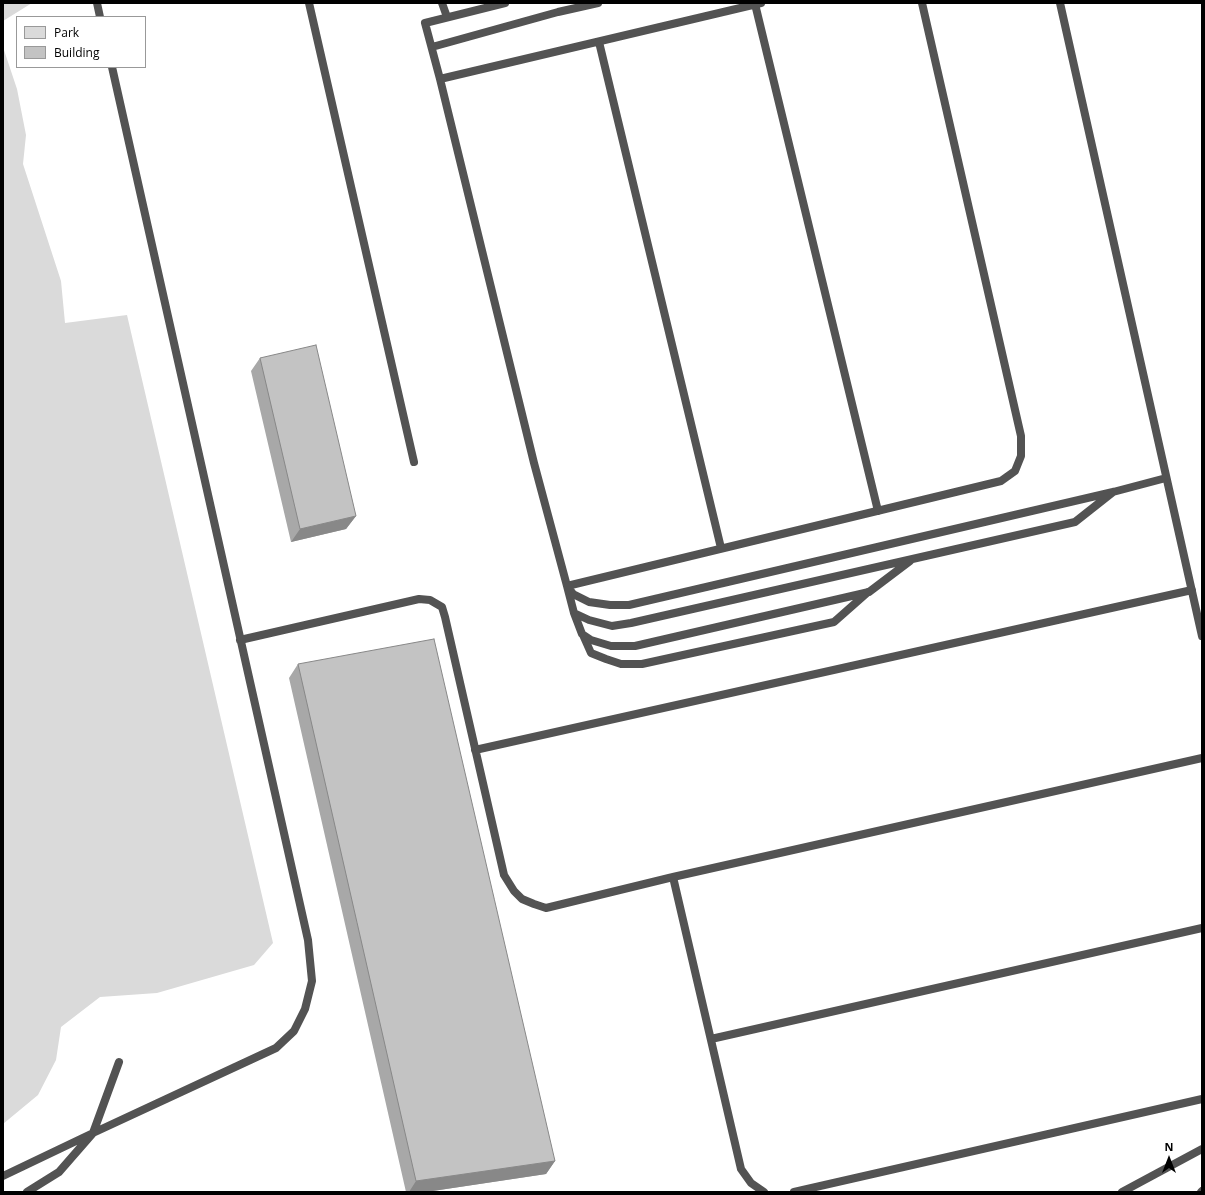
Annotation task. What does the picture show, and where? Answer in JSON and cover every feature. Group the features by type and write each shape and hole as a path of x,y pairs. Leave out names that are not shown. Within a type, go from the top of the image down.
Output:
{"lane":[{"path":"97,3 100,16"},
{"path":"309,3 414,462"},
{"path":"442,3 446,18"},
{"path":"505,3 425,23 532,456 574,613 591,653 621,664 642,664 834,622 869,592 912,559"},
{"path":"432,48 558,12 598,3"},
{"path":"567,586 1001,481 1015,471 1021,456 1021,436 922,3"},
{"path":"1060,3 1202,636"},
{"path":"440,79 758,4 878,511"},
{"path":"599,42 721,548"},
{"path":"3,1176 93,1132 276,1048 294,1031 305,1009 312,981 308,940 112,68"},
{"path":"567,586 572,594 589,602 610,605 629,605 1113,492 1166,478"},
{"path":"574,613 589,620 612,626 631,623 1075,522 1113,492"},
{"path":"475,750 1192,590"},
{"path":"582,634 591,640 611,646 635,646 869,592"},
{"path":"240,640 419,599 430,600 442,607 504,875 514,891 522,899 546,908 674,876 1202,758"},
{"path":"674,876 741,1169 751,1183 764,1192"},
{"path":"711,1039 1202,928"},
{"path":"27,1192 59,1172 93,1132 119,1062"},
{"path":"794,1192 1202,1099"},
{"path":"1122,1192 1202,1149"}],"green space":[{"path":"3,3 32,3 3,21"},
{"path":"3,47 17,89 26,135 23,164 61,281 65,323 127,315 273,943 254,965 157,993 100,997 61,1027 56,1060 38,1095 3,1124"}],"building":[{"path":"316,345 356,516 300,529 260,358"},
{"path":"434,639 555,1161 416,1181 298,664"}]}
